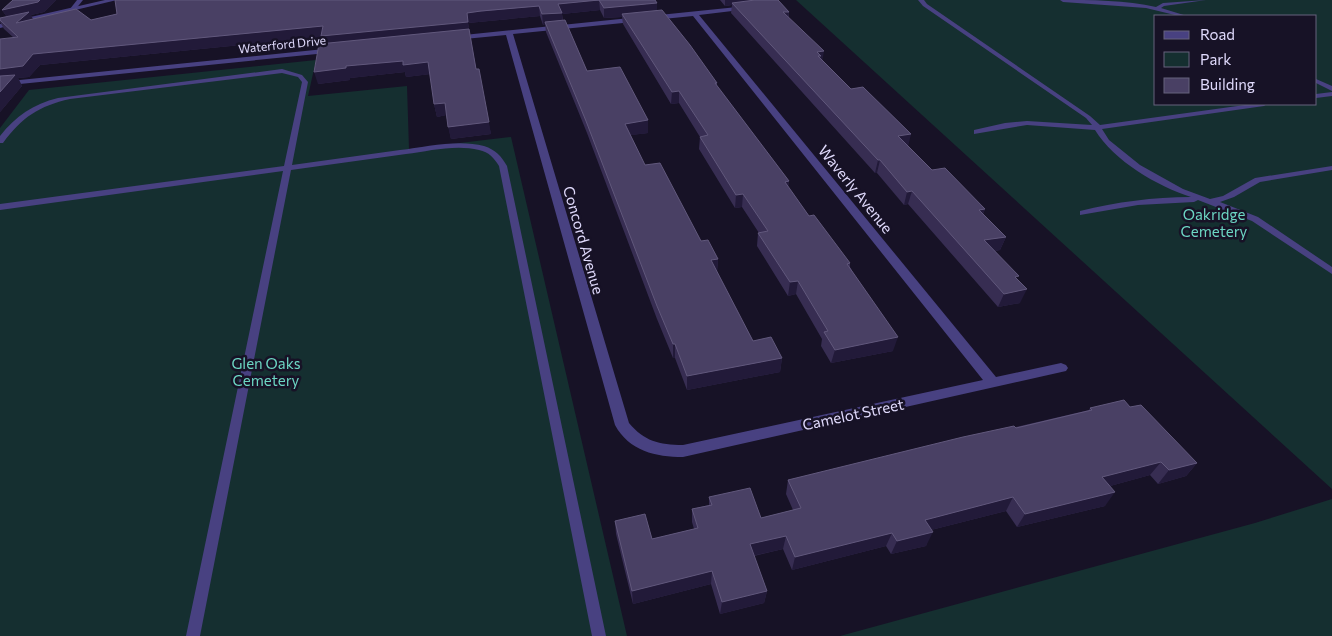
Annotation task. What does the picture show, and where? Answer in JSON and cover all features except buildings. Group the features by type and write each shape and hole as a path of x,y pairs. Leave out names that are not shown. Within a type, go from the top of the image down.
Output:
{"street":[{"path":"0,26 114,0"},
{"path":"450,38 755,8"},
{"name":"Waverly Avenue","path":"695,14 994,383"},
{"name":"Concord Avenue","path":"509,32 622,425 631,438 646,447"},
{"name":"Waterford Drive","path":"0,84 342,49"},
{"name":"Camelot Street","path":"646,447 663,451 683,450 1061,368"}],"lane":[{"path":"73,9 80,0"},
{"path":"920,0 1078,109 1094,122 1106,140 1137,167 1180,191 1256,219 1332,271"},
{"path":"1063,0 1158,8 1181,15"},
{"path":"1158,8 1163,5 1204,0"},
{"path":"0,141 22,115 38,106 57,100 282,71 300,76 305,82 193,636"},
{"path":"1317,82 1332,89"},
{"path":"1317,96 1332,94"},
{"path":"977,132 1013,124 1032,123 1098,128 1257,105"},
{"path":"0,207 456,147 490,150 501,160 599,636"},
{"path":"1083,213 1153,200 1224,200 1233,196 1247,184 1258,180 1332,168"}],"green space":[{"name":"Oakridge Cemetery","path":"796,0 1332,0 1332,489"},
{"name":"Glen Oaks Cemetery","path":"316,60 308,96 407,86 409,149 511,137 627,636 0,636 0,128 29,90"},
{"path":"1332,499 1332,636 840,636 1255,523"}]}
